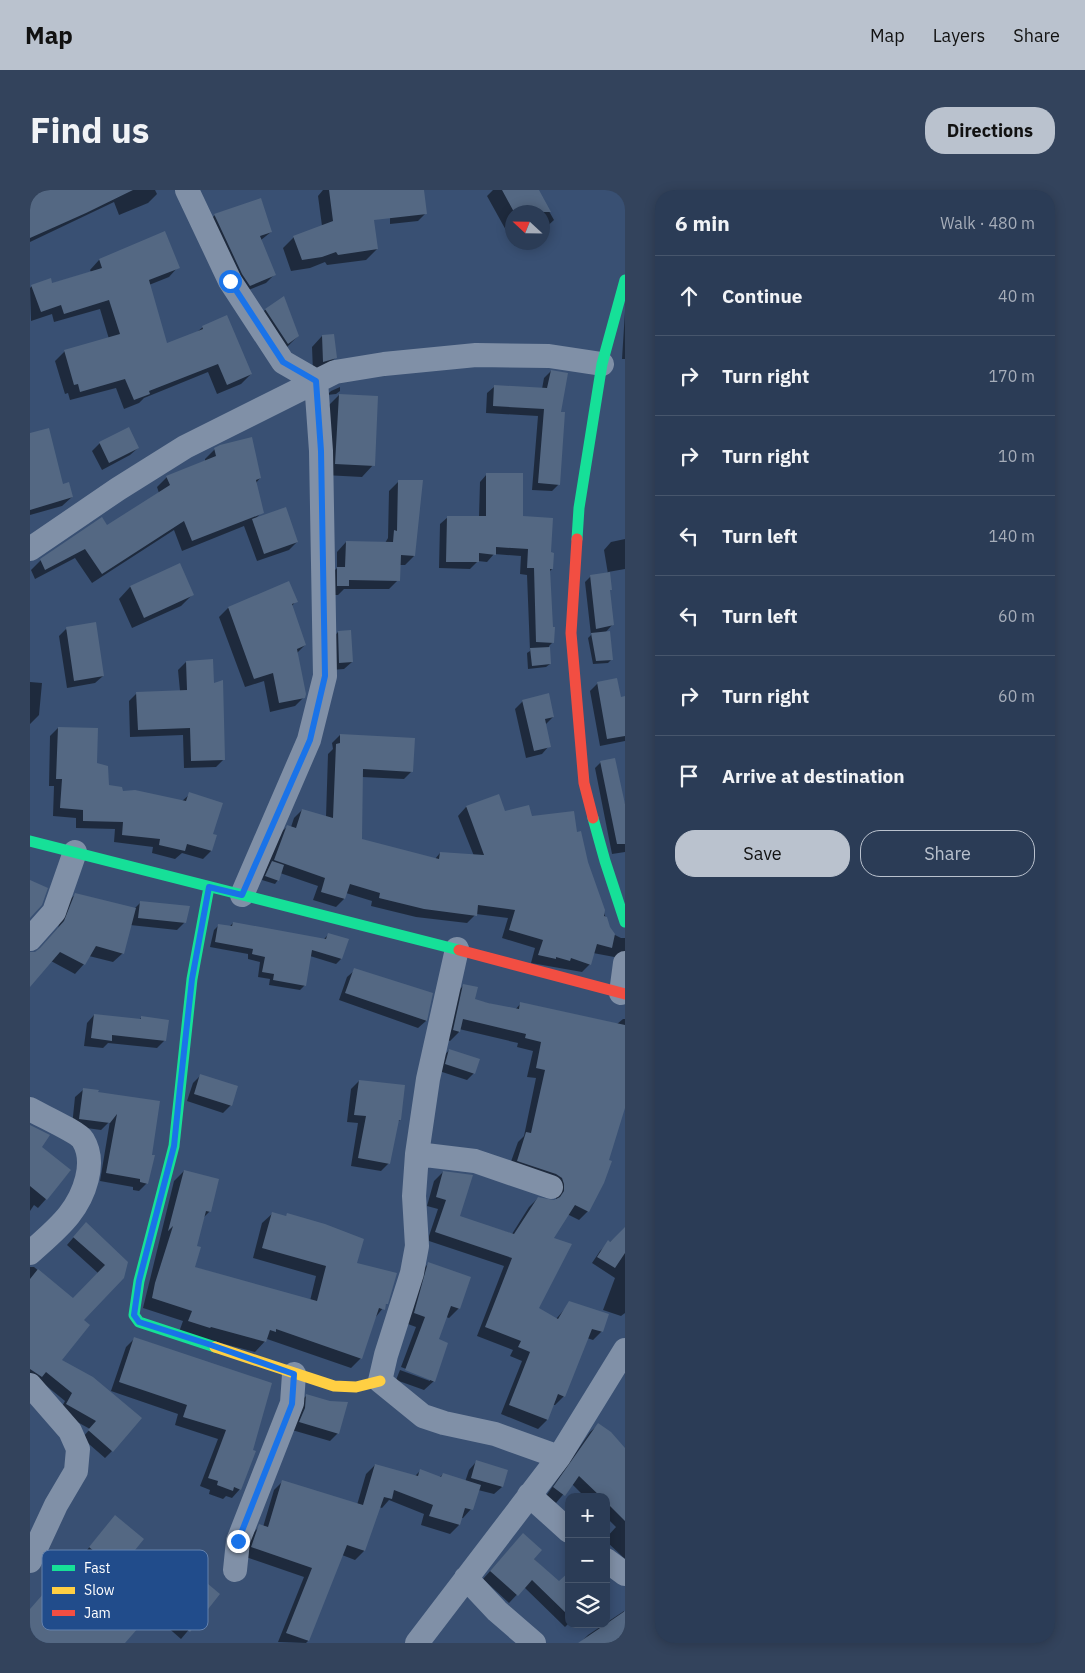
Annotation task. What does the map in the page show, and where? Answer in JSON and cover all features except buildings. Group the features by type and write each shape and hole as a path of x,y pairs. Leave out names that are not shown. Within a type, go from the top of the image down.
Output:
{"street":[{"path":"187,190 230,281 283,362 316,381"},
{"path":"625,280 602,364 579,508 572,633 584,783 605,861 625,922"},
{"path":"30,549 118,489 185,447 335,372 384,364 476,355 549,356 602,364"},
{"path":"242,895 310,740 325,676 321,451 316,381"},
{"path":"30,840 623,993 625,963"},
{"path":"30,939 54,912 75,852"},
{"path":"209,887 192,979 174,1146 139,1281 134,1315 139,1322 334,1386 356,1387 380,1381"},
{"path":"380,1381 386,1355 412,1273 417,1246 414,1196 417,1154 428,1079 457,949"},
{"path":"30,1109 82,1139 88,1153 89,1172 80,1196 69,1215 30,1253"},
{"path":"417,1154 475,1161 551,1187"},
{"path":"417,1643 559,1457 625,1350"},
{"path":"235,1570 238,1541 292,1404 294,1374"},
{"path":"380,1381 424,1416 444,1424 495,1434 559,1457"},
{"path":"30,1385 70,1431 78,1449 76,1470 56,1506 30,1561"},
{"path":"530,1495 565,1527"},
{"path":"610,1563 625,1574"},
{"path":"466,1578 497,1611 534,1643"}],"traffic: fast":[{"path":"577,539 579,508 602,364 625,280"},
{"path":"593,818 625,922"},
{"path":"30,841 459,950"},
{"path":"209,887 192,979 174,1146 139,1281 134,1315 139,1322 215,1347"}],"traffic: slow":[{"path":"215,1347 334,1386 356,1387 380,1381"}],"traffic: jam":[{"path":"577,539 571,633 584,783 593,818"},
{"path":"459,950 625,994"}],"route":[{"path":"230,281 283,362 316,381 321,451 325,676 310,740 242,895 209,887 192,979 174,1146 139,1281 134,1315 139,1322 294,1374 292,1404 238,1541"}]}
